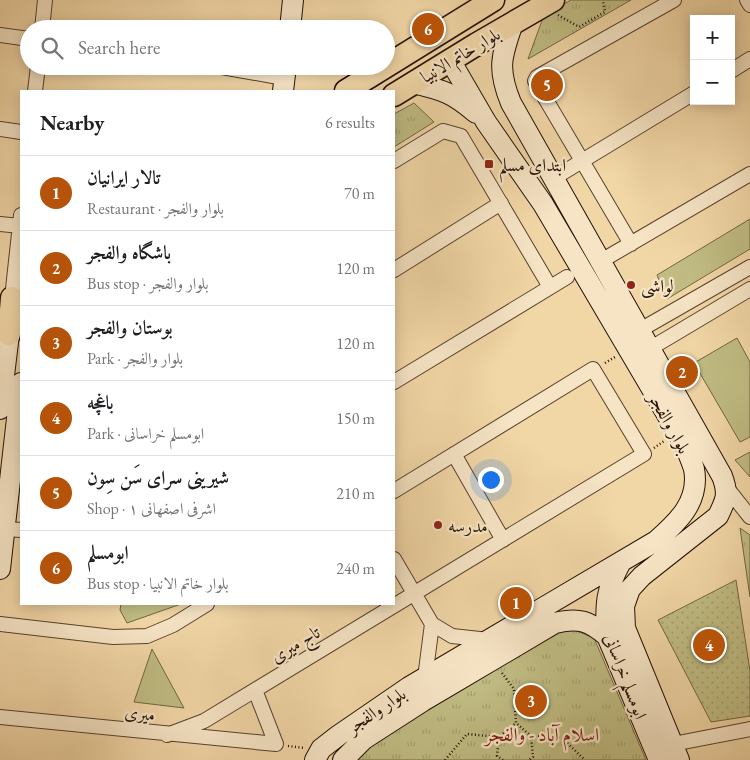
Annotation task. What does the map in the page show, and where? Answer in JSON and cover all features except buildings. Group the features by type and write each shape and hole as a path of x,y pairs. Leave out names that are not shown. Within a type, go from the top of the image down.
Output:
{"main road":[{"path":"291,20 293,0"},
{"name":"بلوار خاتم الانبیا","path":"395,61 494,0"},
{"name":"بلوار خاتم الانبیا","path":"395,94 512,23 554,7"},
{"name":"بلوار والفجر","path":"512,23 501,62 502,82 510,103 651,348 727,488"},
{"path":"434,37 450,60"},
{"name":"بلوار والفجر","path":"308,754 321,749 366,715 425,678 656,541 676,524 689,504 695,488 694,469 686,447 543,204 486,122 450,60"},
{"name":"بلوار خاتم الانبیا","path":"348,90 372,75"},
{"path":"413,83 438,89 460,99 486,122"},
{"path":"0,409 14,302"},
{"path":"622,340 640,330"},
{"path":"633,359 651,348"},
{"path":"0,569 13,529 20,402"},
{"path":"616,632 630,589 642,576 718,516 724,504 727,488"},
{"name":"ابومسلم خراسانی","path":"621,562 612,579 606,614 676,752"},
{"name":"بلوار والفجر","path":"343,760 364,739 423,701 555,623 568,620 592,624 616,632"},
{"name":"ابومسلم خراسانی","path":"616,632 659,760"}],"street":[{"path":"43,20 45,0"},
{"path":"630,244 535,81 537,77 674,0"},
{"path":"747,0 750,4"},
{"path":"0,35 20,38"},
{"path":"735,68 750,59"},
{"path":"35,90 37,75"},
{"path":"267,75 284,78"},
{"path":"554,178 690,95"},
{"path":"0,129 20,132"},
{"path":"395,160 443,131 461,136 550,287"},
{"path":"601,261 750,174"},
{"path":"395,269 501,204"},
{"path":"0,224 20,221"},
{"path":"14,302 20,233"},
{"path":"640,330 750,267"},
{"path":"395,381 567,277"},
{"path":"651,348 750,289"},
{"name":"تاج میری","path":"167,735 204,721 644,454 594,369 454,454"},
{"path":"395,490 454,454 503,540"},
{"path":"727,488 750,500"},
{"path":"727,488 750,518"},
{"path":"395,561 432,624 452,636 489,640"},
{"path":"0,624 113,638 147,636 173,625 206,605"},
{"path":"425,678 432,624"},
{"path":"255,690 276,744"},
{"name":"میری","path":"0,718 276,744"},
{"path":"676,752 750,729"}],"path":[{"path":"554,7 578,27 604,12 603,0"},
{"path":"665,440 669,448"},
{"path":"492,660 514,689 516,723 531,736 562,738 585,760"},
{"path":"503,760 497,756 499,737 516,723"},
{"path":"444,760 467,734 499,737"},
{"path":"529,760 533,757 531,736"},
{"path":"276,744 308,754"}],"green space":[{"path":"571,0 631,0 528,59 544,15"},
{"path":"414,103 434,122 395,146 395,113"},
{"path":"750,219 750,249 667,299 657,275"},
{"path":"737,338 750,362 750,437 740,442 694,363"},
{"path":"750,452 750,477 735,460"},
{"path":"740,528 750,535 750,597"},
{"path":"736,580 750,671 750,716 711,722 658,620"},
{"path":"121,605 178,605 127,623 120,610"},
{"path":"567,627 594,638 646,760 353,760 379,736"},
{"path":"152,649 184,708 134,702"}],"place":[{"name":"ابومسلم","path":"428,29"},
{"name":"شیرینی سرای سَن سِون","path":"547,85"},
{"name":"ابتدای مسلم","path":"489,164"},
{"name":"لواشی","path":"631,285"},
{"name":"باشگاه والفجر","path":"682,372"},
{"name":"مدرسه","path":"438,525"},
{"name":"تالار ایرانیان","path":"516,603"},
{"name":"باغچه","path":"709,645"},
{"name":"بوستان والفجر","path":"531,701"}],"district":[{"name":"اسلام آباد - والفجر","path":"542,734"}]}
